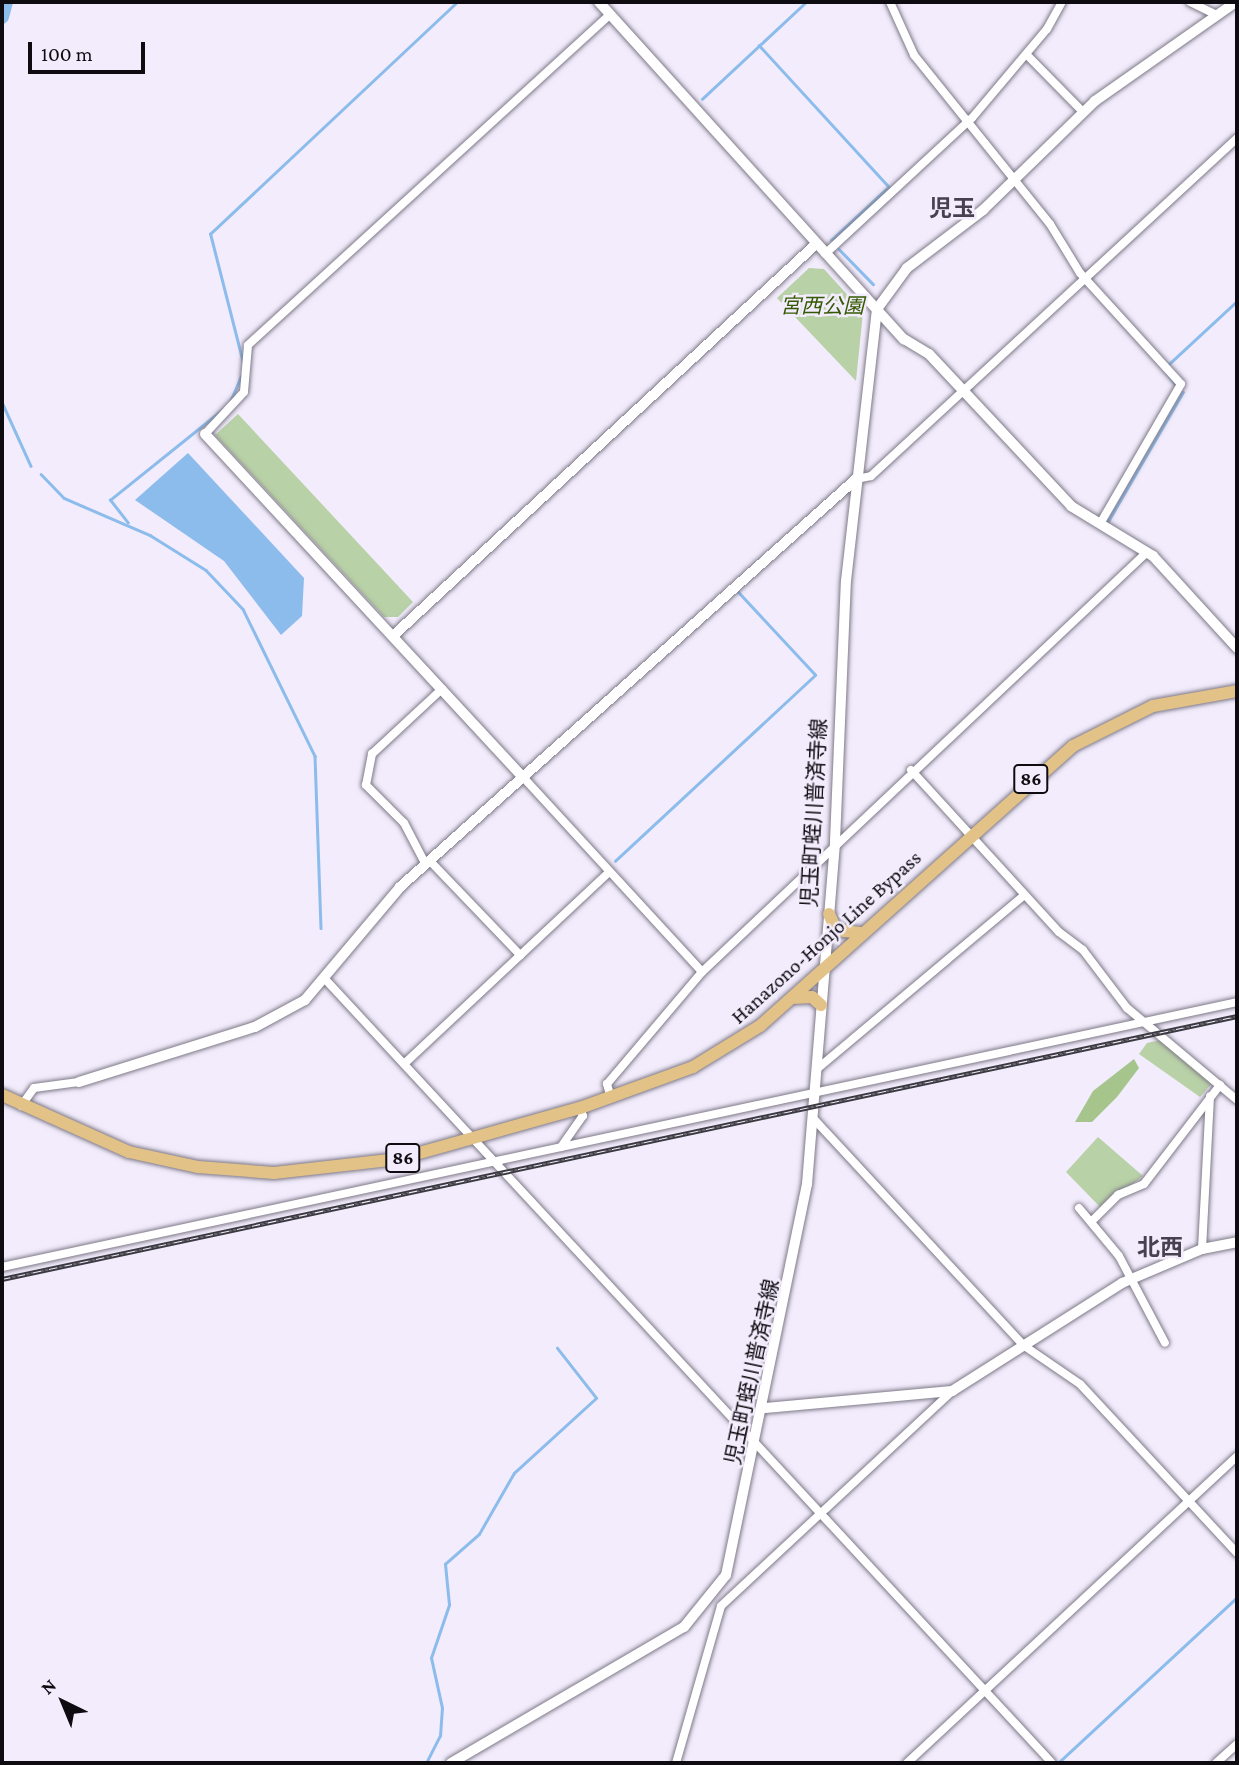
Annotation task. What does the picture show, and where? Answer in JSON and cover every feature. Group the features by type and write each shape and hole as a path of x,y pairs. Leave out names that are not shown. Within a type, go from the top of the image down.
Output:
{"main road":[{"name":"児玉町蛭川普済寺線","path":"451,1763 684,1627 716,1603 726,1575 765,1408 802,1220 835,842 839,671 856,479 877,309 906,268 1014,182 1083,112 1236,2"},
{"name":"Hanazono-Honjo Line Bypass","path":"2,1095 21,1106 157,1159 274,1173 398,1159 611,1098 722,1051 792,998 1035,775 1122,718 1184,698 1237,691"},
{"path":"829,914 836,930 862,933"},
{"path":"792,998 812,997 821,1006"}],"street":[{"path":"598,2 825,254 1071,506 1147,552 1237,648"},
{"path":"890,2 909,49 1014,182 1085,278 1181,384 1100,524"},
{"path":"825,254 967,122 1027,55 1062,2"},
{"path":"1190,2 1217,15"},
{"path":"610,14 248,345 244,392 205,434 702,972"},
{"path":"1027,55 1083,112"},
{"path":"21,1106 34,1088 79,1082 255,1027 297,1005 325,979 427,862 856,479 872,476 1237,138"},
{"path":"393,636 817,244"},
{"path":"611,1098 607,1084 702,972 911,770 1147,552"},
{"path":"442,689 372,754 366,785 404,823 427,862 520,955"},
{"path":"911,770 1024,895 1083,950 1143,1022 1237,1100"},
{"path":"404,1064 608,873"},
{"path":"817,1069 1024,895"},
{"path":"325,979 1052,1763"},
{"path":"2,1267 1237,1002"},
{"path":"1092,1221 1118,1195 1144,1184 1220,1085"},
{"path":"1202,1249 1210,1096"},
{"path":"561,1147 583,1116 580,1108"},
{"path":"813,1118 1023,1345 1080,1384 1237,1553"},
{"path":"1079,1208 1092,1221 1132,1278 1165,1343"},
{"path":"676,1763 716,1603 821,1515 952,1391 1132,1278 1202,1249 1237,1242"},
{"path":"765,1408 952,1391"},
{"path":"907,1763 1237,1456"},
{"path":"1216,1763 1237,1744"}],"green space":[{"name":"宮西公園","path":"809,268 824,269 863,312 856,381 777,298"},
{"path":"238,414 413,602 398,617 384,617 215,435"},
{"path":"1165,1039 1213,1082 1200,1097 1139,1054 1147,1043"},
{"path":"1134,1059 1139,1068 1117,1097 1092,1122 1075,1122 1093,1091"},
{"path":"1098,1137 1143,1176 1101,1208 1066,1172"}],"water":[{"path":"188,453 304,578 302,616 281,635 224,561 135,500"}],"waterway":[{"path":"2,17 6,2"},
{"path":"243,363 210,234 457,2"},
{"path":"702,99 806,2"},
{"path":"759,45 889,187 832,240"},
{"path":"839,249 873,284"},
{"path":"1169,364 1237,301"},
{"path":"1164,369 1176,385"},
{"path":"230,402 241,376"},
{"path":"1107,523 1183,392"},
{"path":"2,402 31,466"},
{"path":"128,523 110,500 223,409"},
{"path":"41,474 64,498 150,535 206,570 243,609 315,756 321,928"},
{"path":"615,861 815,675 737,591"},
{"path":"426,1763 440,1736 442,1708 431,1658 449,1605 445,1564 479,1534 514,1473 596,1398 557,1348"},
{"path":"1058,1763 1237,1597"}],"railway":[{"path":"2,1279 1237,1016"}],"district":[{"name":"児玉","path":"952,208"},
{"name":"北西","path":"1160,1247"}]}
